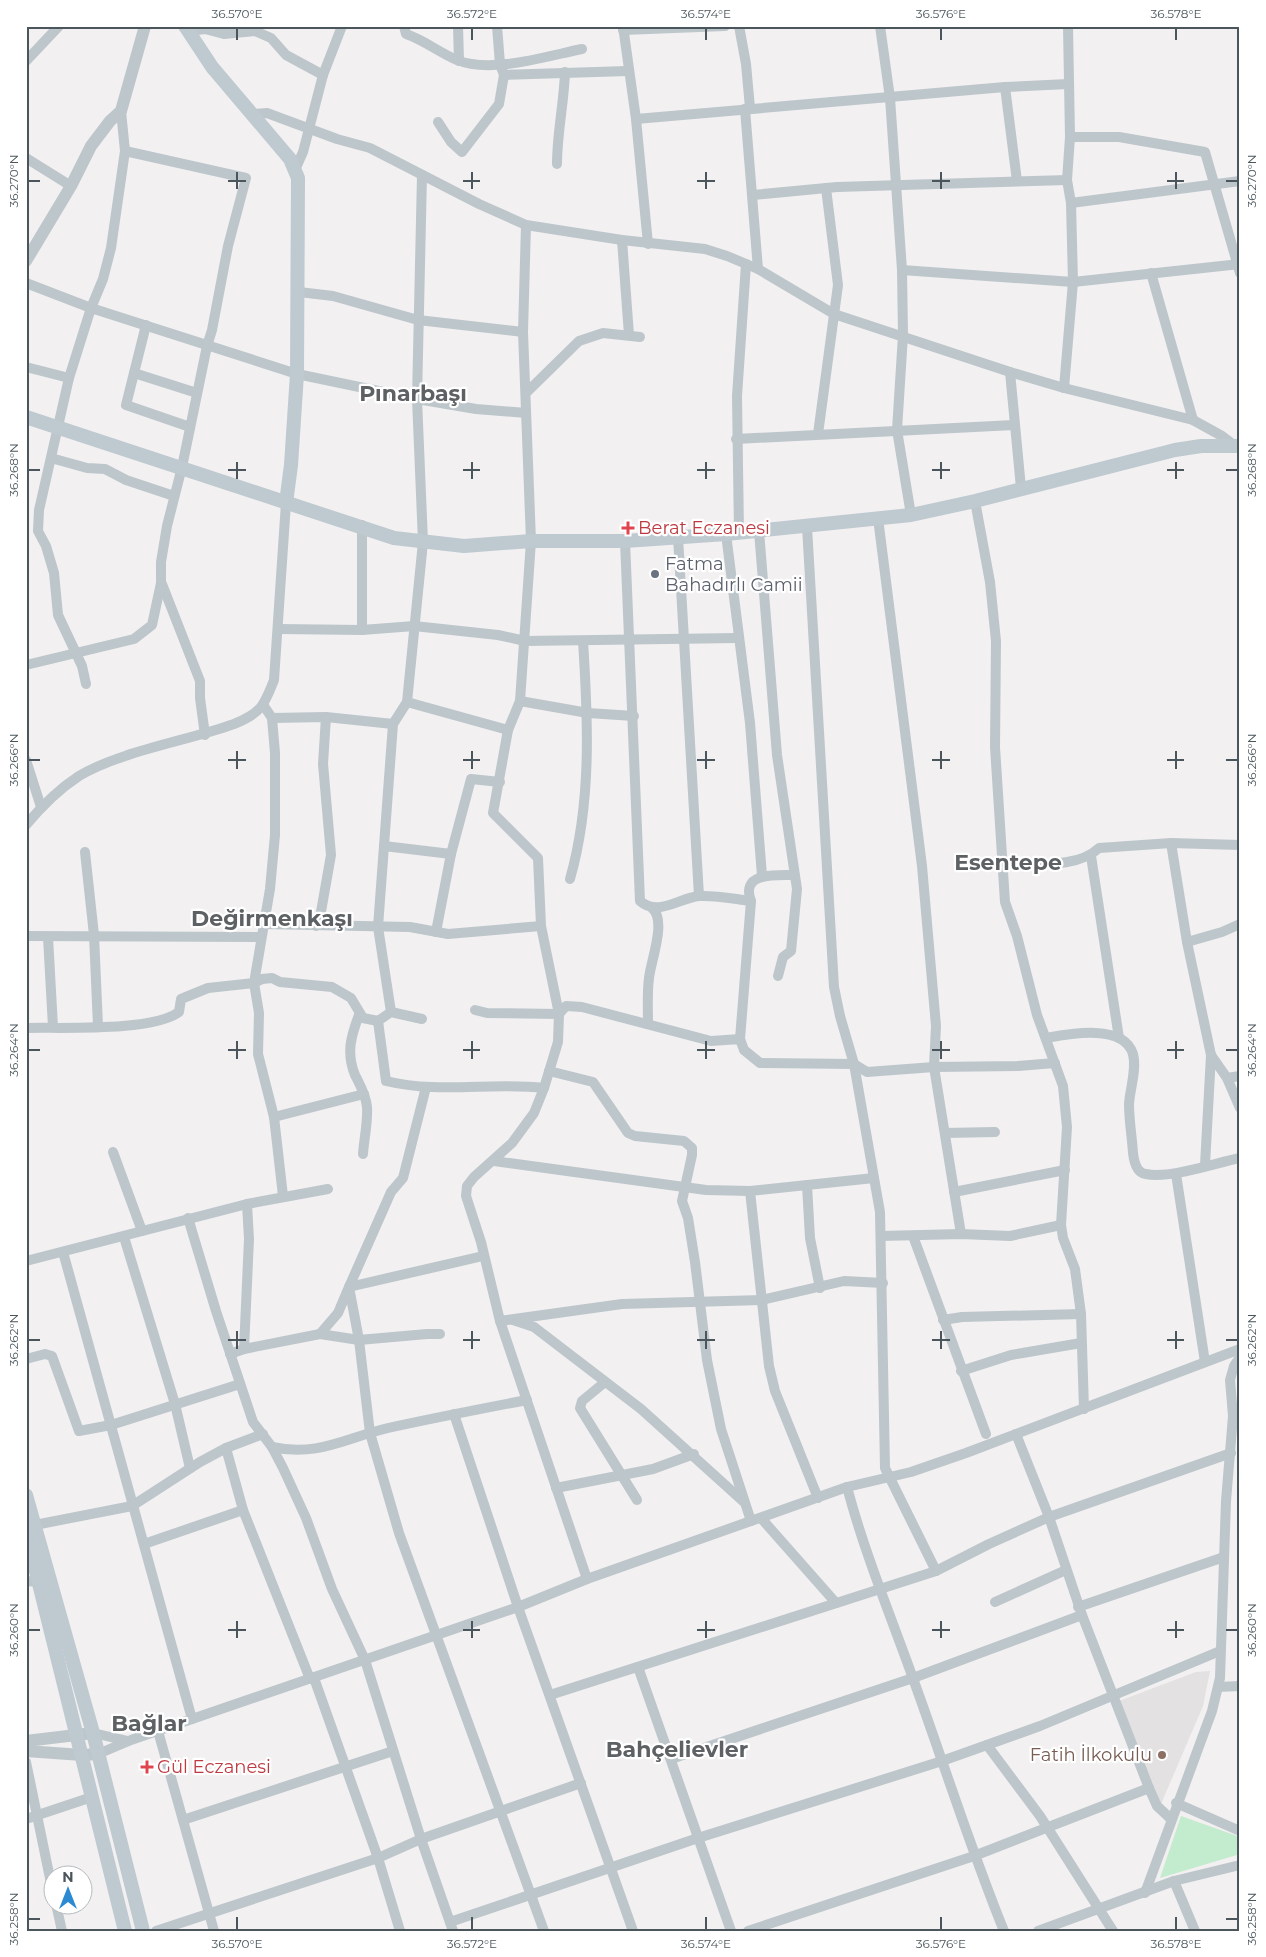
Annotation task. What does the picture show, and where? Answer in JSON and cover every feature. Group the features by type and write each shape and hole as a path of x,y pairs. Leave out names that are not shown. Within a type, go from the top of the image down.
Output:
{"main road":[{"path":"186,29 212,68 290,159 299,187 297,374 291,465 286,503"},
{"path":"26,417 182,467 286,503 362,525 394,538 464,546 531,541 625,541 733,534 911,514 975,501 1175,450 1201,446 1237,446"},
{"path":"26,1495 40,1582 125,1931"},
{"path":"30,1528 93,1733 143,1931"}],"street":[{"path":"26,61 59,26"},
{"path":"86,684 82,666 58,615 54,573 46,546 38,531 39,510 69,378 91,308 103,279 111,248 125,151 121,111 145,26"},
{"path":"295,170 303,152 323,75 342,26"},
{"path":"404,26 406,34 416,37 459,61 482,65 500,64 582,49"},
{"path":"458,26 459,61"},
{"path":"438,122 451,142 462,152 499,104 504,75 500,64 497,26"},
{"path":"648,244 636,119 623,28 725,26"},
{"path":"739,26 746,64 750,108 745,109"},
{"path":"880,26 890,98 902,270 903,335 897,430 911,514"},
{"path":"1064,388 1073,282 1071,203 1066,180 1070,137 1068,26"},
{"path":"186,29 205,29 224,34 255,31 271,38 286,55 323,75"},
{"path":"504,75 628,70"},
{"path":"557,164 557,132 564,96 565,72"},
{"path":"636,119 1005,87 1068,84"},
{"path":"1005,87 1018,181"},
{"path":"745,109 758,269"},
{"path":"26,261 71,186 91,146 110,121 121,111"},
{"path":"252,114 267,113 370,148 422,176 526,225 648,244 705,250 758,269 834,314 1064,388 1193,420 1237,446"},
{"path":"902,270 1073,282 1151,273 1239,267 1204,152 1120,138 1070,137"},
{"path":"26,665 134,639 152,625 161,583 165,535 182,467 206,346 212,330 228,246 246,178 125,151"},
{"path":"26,158 71,186"},
{"path":"391,1012 378,926 392,724 407,702 423,542 417,399 422,176"},
{"path":"753,195 826,188 1066,180"},
{"path":"1071,203 1214,186 1240,181"},
{"path":"818,434 838,285 826,188"},
{"path":"526,225 523,332 527,392 526,413 531,541 520,702 508,730 493,813 538,858 542,926 559,1014 558,1042 534,1113 512,1143 474,1177 467,1186 466,1196 481,1242 482,1256 505,1320 527,1400 586,1579"},
{"path":"622,240 628,335"},
{"path":"746,264 736,439 733,534 738,638 750,723 762,876"},
{"path":"1151,273 1193,420"},
{"path":"26,283 91,308 297,374 417,399 476,409 526,413"},
{"path":"299,292 333,296 418,320 523,332"},
{"path":"146,325 126,405 190,428"},
{"path":"527,392 579,341 603,332 640,337"},
{"path":"26,367 69,378"},
{"path":"1010,372 1021,488"},
{"path":"134,373 197,393"},
{"path":"736,439 1014,424"},
{"path":"51,458 87,468 105,469 126,480 174,496"},
{"path":"975,501 990,582 996,642 995,747 1005,902 1017,936 1037,1015 1063,1086 1067,1127 1066,1170 1061,1225 1063,1238 1075,1269 1081,1314 1084,1408"},
{"path":"26,826 41,807 78,776 103,764 205,735 252,717 264,706 274,680 279,629 286,503"},
{"path":"878,518 922,866 936,1026 934,1067 961,1234"},
{"path":"362,525 362,630"},
{"path":"807,527 834,987 854,1064 874,1178 881,1236 884,1458 888,1477 936,1571"},
{"path":"26,530 38,531"},
{"path":"759,531 778,755 791,835 794,875 797,888 791,951 783,957 778,976"},
{"path":"678,537 699,896"},
{"path":"625,541 627,640 634,716 638,895 640,901 657,911 659,922 649,980 648,1024"},
{"path":"161,583 200,681 200,698 205,735"},
{"path":"279,629 362,630 414,626 498,634 525,641 738,638"},
{"path":"570,879 582,826 588,713 583,641"},
{"path":"407,702 508,730"},
{"path":"520,702 588,713 634,716"},
{"path":"264,706 272,718 275,753 275,835 264,924 254,983 259,1013 258,1054 274,1117 283,1196"},
{"path":"272,718 326,716 392,724"},
{"path":"316,926 319,923 331,855 323,764 326,716"},
{"path":"26,760 41,807"},
{"path":"436,932 452,854 471,779 500,782"},
{"path":"1002,864 1063,862 1091,856 1099,848 1171,843 1240,844"},
{"path":"1171,843 1187,942 1211,1055 1204,1165"},
{"path":"384,846 452,854"},
{"path":"85,852 94,935 98,1026"},
{"path":"1091,856 1119,1038"},
{"path":"794,875 762,876 750,884 748,893 751,901 740,1039 744,1050 760,1063 854,1064 867,1072 934,1067 1018,1066 1055,1063"},
{"path":"652,908 670,905 699,896 751,901"},
{"path":"264,924 410,927 460,934 542,926"},
{"path":"1187,942 1222,932 1240,924"},
{"path":"26,936 261,937"},
{"path":"48,936 53,1027"},
{"path":"26,1028 159,1022 179,1012 181,999 208,988 254,983 262,979 272,978 280,982 332,987 351,998 359,1015 363,1018 378,1021 391,1012 422,1019"},
{"path":"475,1010 487,1013 559,1014 566,1006 582,1007 711,1041 740,1039"},
{"path":"359,1015 350,1039 350,1054 354,1072 364,1094 367,1108 363,1154"},
{"path":"378,1021 386,1081 443,1089 512,1085 544,1088"},
{"path":"1046,1038 1081,1032 1100,1033 1119,1038 1128,1046 1133,1054 1129,1104 1134,1160 1138,1169 1146,1174 1176,1174 1204,1165 1240,1158"},
{"path":"1211,1055 1227,1078 1240,1108"},
{"path":"549,1072 593,1082 628,1133 635,1136 689,1143 692,1155 682,1201 688,1218 701,1301 707,1360 721,1429 745,1502 756,1520 836,1603"},
{"path":"1227,1078 1240,1076"},
{"path":"320,1334 338,1314 391,1192 403,1178 426,1087"},
{"path":"274,1117 364,1094"},
{"path":"945,1133 995,1132"},
{"path":"113,1152 142,1231"},
{"path":"494,1161 706,1190 750,1190 874,1178"},
{"path":"954,1192 1066,1170"},
{"path":"1176,1174 1205,1362"},
{"path":"807,1185 810,1238 820,1288"},
{"path":"26,1261 124,1237 188,1218 283,1196 328,1188"},
{"path":"750,1190 769,1366 775,1390 818,1498"},
{"path":"244,1349 248,1248 247,1204"},
{"path":"188,1218 253,1422 272,1447 306,1518 332,1589 365,1660 421,1839 452,1928 531,1895 698,1838 987,1745 1114,1696 1220,1651"},
{"path":"881,1236 961,1234 1010,1236 1061,1225"},
{"path":"913,1236 961,1371 986,1434"},
{"path":"124,1237 175,1404 190,1468"},
{"path":"63,1252 192,1719"},
{"path":"349,1287 482,1256"},
{"path":"505,1320 622,1304 762,1300 844,1281 883,1283"},
{"path":"349,1287 359,1340 370,1432 399,1533 544,1931"},
{"path":"943,1320 962,1317 1081,1314"},
{"path":"505,1320 534,1327 641,1409 694,1454 745,1502"},
{"path":"230,1354 244,1349 320,1334 359,1340 440,1334"},
{"path":"961,1371 1011,1355 1081,1343"},
{"path":"26,1751 82,1755 98,1754 158,1730 518,1607 586,1579 847,1487 930,1466 1240,1349"},
{"path":"26,1359 45,1354 52,1356 80,1431 111,1426 240,1384"},
{"path":"1145,1892 1176,1803 1212,1711 1218,1687 1233,1416 1230,1380 1234,1366 1240,1357"},
{"path":"605,1382 582,1400 580,1408 623,1474 637,1500"},
{"path":"272,1447 293,1452 314,1450 370,1432 527,1400"},
{"path":"454,1414 518,1607 633,1931"},
{"path":"1233,1416 1240,1425"},
{"path":"30,1528 132,1506 146,1500 190,1468 226,1448 263,1434"},
{"path":"1016,1434 1049,1517 1080,1611 1150,1788 1158,1806 1171,1819"},
{"path":"226,1448 243,1510 346,1765 378,1858 400,1931"},
{"path":"550,1695 936,1571 989,1544 1049,1517 1231,1453"},
{"path":"556,1488 653,1468 694,1454"},
{"path":"847,1487 859,1532 879,1589 913,1678 974,1856 1004,1931"},
{"path":"144,1544 243,1510"},
{"path":"671,1760 913,1678 1080,1611 1224,1558"},
{"path":"995,1602 1066,1570"},
{"path":"26,1582 40,1582"},
{"path":"638,1667 731,1931"},
{"path":"1218,1687 1240,1686"},
{"path":"158,1730 214,1931"},
{"path":"26,1741 93,1733 128,1741"},
{"path":"987,1745 1049,1829 1101,1909 1113,1931"},
{"path":"183,1820 393,1751"},
{"path":"26,1762 31,1818 45,1864"},
{"path":"156,1931 378,1858 421,1839 581,1783"},
{"path":"748,1931 974,1856 1049,1829 1150,1788"},
{"path":"31,1818 92,1797"},
{"path":"1176,1803 1240,1831"},
{"path":"1038,1931 1174,1881 1240,1865"},
{"path":"1174,1881 1195,1931"},
{"path":"58,1914 62,1931"}],"shaded area":[{"name":"Fatih İlkokulu","path":"1210,1671 1203,1706 1161,1804 1119,1701 1196,1672"}],"green space":[{"path":"1181,1816 1240,1837 1240,1854 1160,1878"}],"place":[{"name":"Berat Eczanesi","path":"628,528"},
{"name":"Fatma Bahadırlı Camii","path":"655,574"},
{"name":"Fatih İlkokulu","path":"1162,1755"},
{"name":"Gül Eczanesi","path":"147,1767"}],"district":[{"name":"Pınarbaşı","path":"413,393"},
{"name":"Esentepe","path":"1008,862"},
{"name":"Değirmenkaşı","path":"272,918"},
{"name":"Bağlar","path":"149,1723"},
{"name":"Bahçelievler","path":"677,1749"}]}
